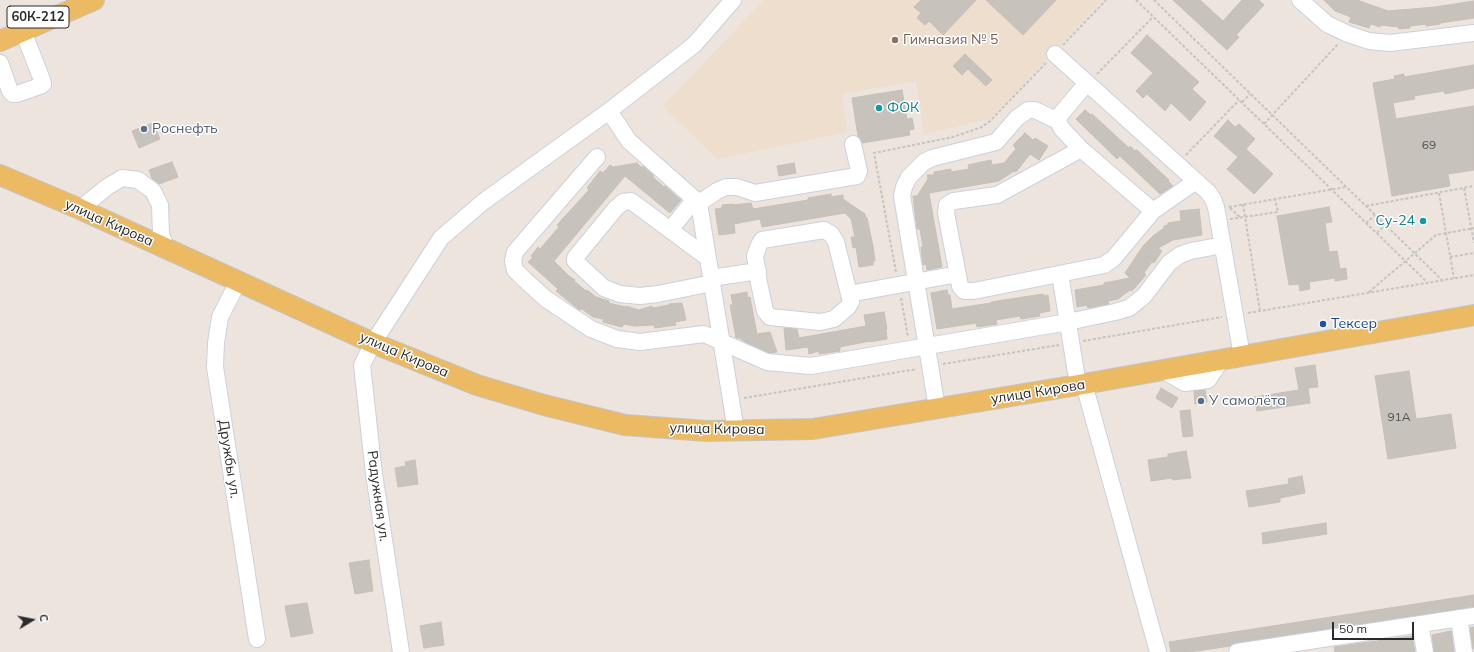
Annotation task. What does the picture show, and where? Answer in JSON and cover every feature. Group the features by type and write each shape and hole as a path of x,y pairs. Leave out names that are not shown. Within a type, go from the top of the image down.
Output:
{"main road":[{"name":"60К-212","path":"0,32 43,16 75,0"},
{"path":"0,41 94,0"},
{"name":"улица Кирова","path":"0,175 80,209 374,343 477,385 544,405 625,425 707,431 813,429 1081,384 1474,315"}],"street":[{"name":"Радужная ул.","path":"401,652 374,474 362,365 374,343 441,238 483,202 609,111 694,45 733,0"},
{"path":"1300,0 1327,24 1348,34 1369,41 1390,43 1474,33"},
{"path":"0,63 10,91 13,94 17,94 42,84 42,80 23,31"},
{"path":"1055,54 1091,79 1213,198 1218,215 1242,356"},
{"path":"1058,121 1060,115 1091,79"},
{"path":"937,408 902,196 904,187 909,177 924,162 932,158 996,142 1017,118 1028,110 1035,110 1058,121 1062,129 1082,149 1153,211"},
{"path":"609,111 629,141 697,201 712,281 736,431"},
{"path":"670,230 697,201 726,187 737,187 755,193 857,176 859,171 853,144"},
{"path":"1082,149 997,195 954,201 948,205 946,213 960,286 964,291 974,292 1104,266 1113,259 1153,211 1196,181"},
{"path":"597,157 515,252 513,261 515,270 546,299 591,329 617,340 640,342 704,334 767,362 811,366 1068,322 1115,312 1129,308 1144,296 1169,263 1180,255 1191,251 1223,245"},
{"path":"80,209 106,187 122,178 138,180 153,191 160,206 161,235 167,249"},
{"path":"708,258 632,201 624,202 616,208 575,258 575,261 604,288 620,294 640,296 658,294 758,271"},
{"path":"824,230 832,234 836,242 851,302 848,308 834,319 820,322 770,317 765,311 758,271 755,256 758,245 762,240 824,230"},
{"path":"849,294 958,274"},
{"path":"1060,274 1071,343 1081,384 1158,652"},
{"name":"Дружбы ул.","path":"238,282 220,317 216,343 215,367 256,639"},
{"path":"1237,652 1466,617 1464,652"},
{"path":"1420,624 1425,652"}],"path":[{"path":"1136,0 1428,283"},
{"path":"1154,0 1442,280"},
{"path":"1091,79 1154,17"},
{"path":"1264,124 1348,34"},
{"path":"1242,102 1250,94"},
{"path":"1185,156 1239,100"},
{"path":"1366,206 1474,186"},
{"path":"1218,215 1243,204 1346,187"},
{"path":"1464,188 1473,228 1474,243"},
{"path":"1439,193 1454,278"},
{"path":"1218,215 1245,217 1278,212 1275,199"},
{"path":"1243,204 1260,311"},
{"path":"1366,223 1375,215"},
{"path":"1377,233 1385,225"},
{"path":"1369,292 1436,235 1473,228"},
{"path":"1450,257 1474,253"},
{"path":"731,400 1474,275"}],"shaded area":[{"name":"Гимназия № 5","path":"764,0 1103,0 990,119 924,134 916,81 842,94 847,132 717,159 663,106"}],"building":[{"path":"921,0 976,0 943,35 929,21 925,25 917,18 921,13 914,7"},
{"path":"986,0 1056,0 1023,35"},
{"path":"1173,0 1200,0 1223,21 1242,0 1259,0 1264,5 1236,35 1239,37 1227,50"},
{"path":"1324,0 1357,0 1388,11 1435,7 1474,1 1474,18 1426,26 1426,24 1410,26 1410,28 1399,29 1398,27 1381,25 1380,27 1371,24 1369,28 1349,22 1351,17 1335,11"},
{"path":"1147,35 1199,82 1192,89 1206,102 1190,121 1171,103 1165,111 1147,94 1143,98 1136,91 1153,73 1131,53"},
{"path":"965,54 992,80 986,86 968,69 962,75 953,66"},
{"path":"1474,65 1474,88 1445,94 1444,91 1414,96 1415,99 1393,103 1396,119 1474,106 1474,170 1448,174 1450,186 1392,196 1373,83 1395,79 1394,76 1404,74 1404,77"},
{"name":"ФОК","path":"902,90 907,119 912,118 914,129 909,130 910,135 862,143 858,136 852,98"},
{"path":"1085,110 1091,115 1092,114 1129,148 1130,146 1135,151 1137,150 1169,180 1168,181 1173,186 1160,194 1120,156 1117,159 1076,119"},
{"path":"1228,120 1235,127 1239,124 1255,139 1246,149 1273,174 1254,194 1227,169 1238,157 1214,136"},
{"path":"153,123 160,139 139,148 132,131"},
{"path":"1025,133 1033,140 1035,138 1048,146 1039,160 1030,154 1016,172 1014,171 999,181 929,193 942,267 927,270 926,264 923,265 921,247 923,247 920,229 917,229 913,196 917,196 928,179 927,175 934,175 934,172 951,169 951,172 969,169 968,165 991,160 992,165 1004,163 1016,149 1013,145"},
{"path":"172,162 178,177 159,184 152,178 149,170"},
{"path":"637,163 642,168 643,166 664,187 665,186 681,200 670,213 625,176 554,261 586,291 587,290 596,297 609,301 609,303 639,310 652,306 653,308 669,304 682,303 686,320 675,322 676,325 655,328 654,325 634,326 624,324 622,327 603,322 603,319 593,317 582,309 578,309 556,291 558,289 528,262 533,257 531,256 538,247 540,249 559,227 557,225 589,190 587,188 600,171 603,173 610,165 613,167"},
{"path":"794,163 796,173 779,176 777,166"},
{"path":"831,194 831,197 843,195 843,199 865,214 873,246 875,261 873,261 873,265 859,267 856,247 853,248 851,237 855,237 851,219 845,213 762,227 760,219 734,224 735,233 719,235 715,209 722,208 722,205 751,203 753,209 808,200 808,198"},
{"path":"1329,207 1332,222 1325,223 1329,252 1337,251 1340,269 1346,268 1347,279 1335,281 1335,278 1309,282 1310,289 1300,291 1299,284 1289,285 1277,216"},
{"path":"1199,209 1202,235 1173,240 1158,248 1162,251 1154,263 1152,262 1144,273 1146,275 1132,291 1130,290 1118,299 1108,301 1109,304 1088,308 1087,305 1077,307 1075,290 1104,285 1104,283 1130,278 1125,273 1143,246 1153,236 1164,228 1164,226 1168,225 1168,223 1181,221 1180,211"},
{"path":"947,290 948,295 950,295 952,309 1043,294 1043,296 1048,295 1050,311 1039,313 1040,316 1021,319 1020,316 996,320 997,324 977,327 976,323 937,329 931,293"},
{"path":"747,292 748,298 750,297 757,334 770,332 777,352 769,353 739,338 736,338 730,305 733,305 731,295"},
{"path":"884,312 887,339 840,347 840,351 819,354 819,351 809,354 808,347 786,350 784,328 797,329 799,338 866,326 864,315"},
{"path":"1315,365 1318,387 1308,388 1310,403 1257,411 1254,397 1299,390 1295,368"},
{"path":"1409,371 1416,419 1451,414 1456,448 1388,459 1375,376"},
{"path":"1161,388 1178,398 1172,408 1156,398"},
{"path":"1205,390 1207,402 1195,404 1194,391"},
{"path":"1190,410 1193,436 1183,437 1180,411"},
{"path":"1186,451 1191,478 1172,480 1172,478 1151,481 1148,460 1168,457 1168,454"},
{"path":"415,460 418,484 398,487 395,468 406,466 405,462"},
{"path":"1302,476 1305,493 1280,498 1280,502 1249,507 1246,491 1289,484 1288,479"},
{"path":"1326,523 1327,534 1263,544 1262,533"},
{"path":"369,560 373,591 355,594 349,563"},
{"path":"1474,595 1474,607 1236,643 1230,646 1190,652 1171,652 1169,642"},
{"path":"307,603 313,633 291,637 285,606"},
{"path":"441,622 444,645 424,648 420,626"},
{"path":"1474,627 1474,649 1473,649 1470,628"},
{"path":"1451,631 1454,652 1434,652 1432,635"},
{"path":"1412,636 1415,652 1335,652 1334,647"}],"place":[{"name":"Гимназия № 5","path":"895,40"},
{"name":"ФОК","path":"879,108"},
{"name":"Роснефть","path":"144,129"},
{"name":"Су-24","path":"1423,221"},
{"name":"Тексер","path":"1323,324"},
{"name":"У самолёта","path":"1201,401"}]}
